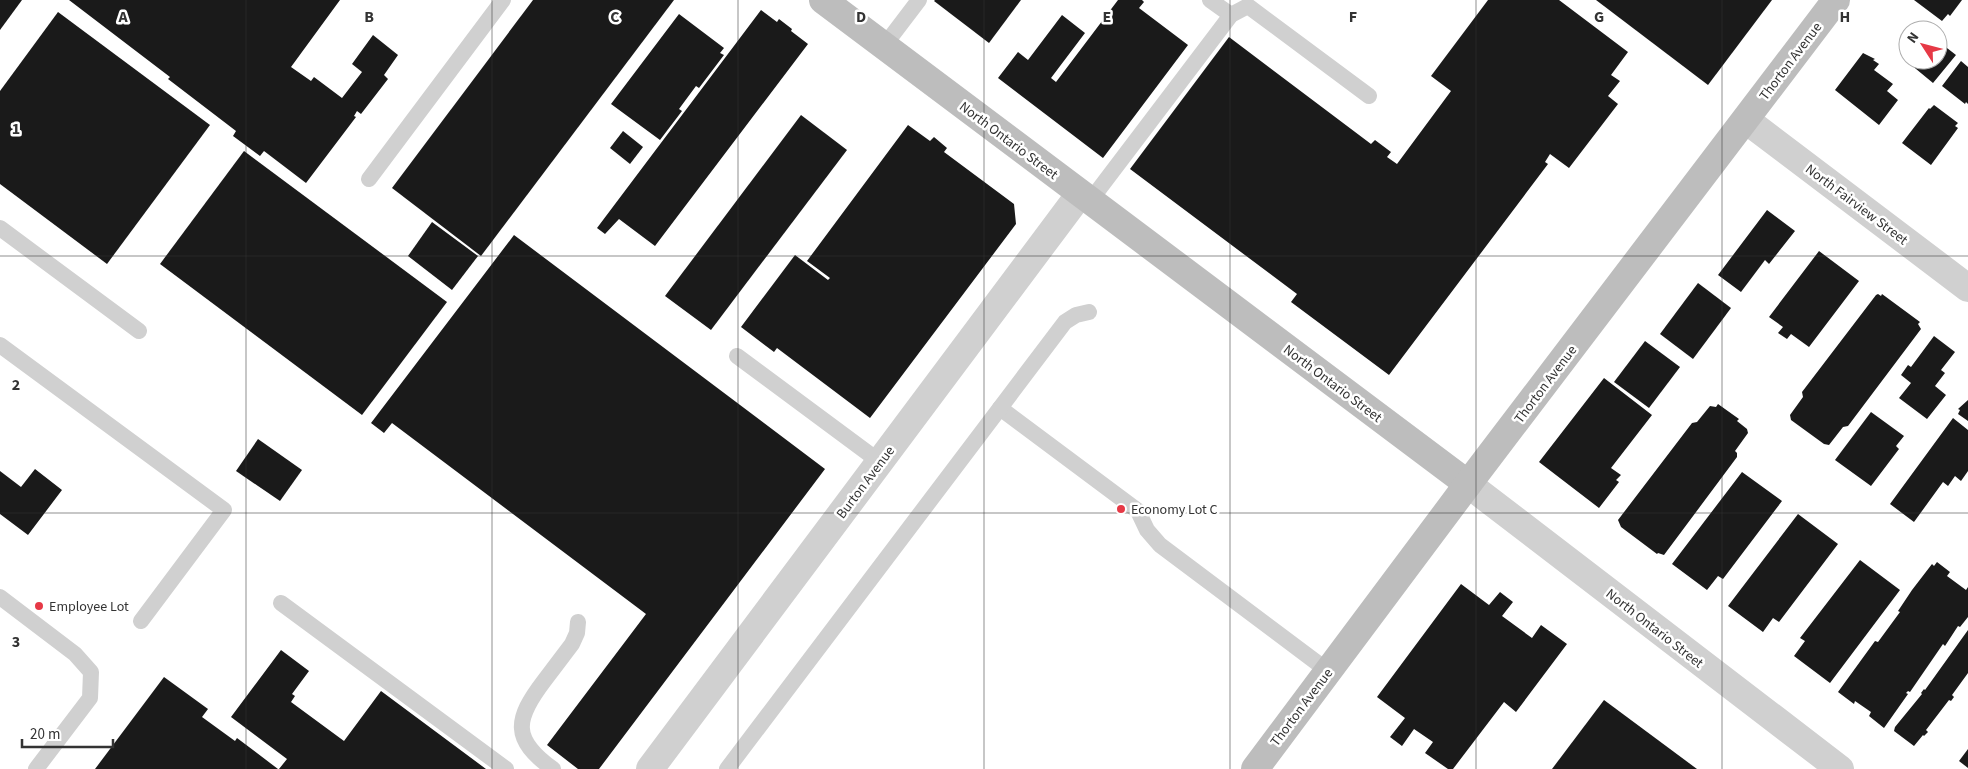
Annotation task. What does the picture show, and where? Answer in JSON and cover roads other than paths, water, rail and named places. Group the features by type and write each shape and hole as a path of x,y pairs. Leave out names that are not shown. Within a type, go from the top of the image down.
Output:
{"street":[{"name":"North Ontario Street","path":"823,0 1468,484 1840,769"},
{"name":"Thorton Avenue","path":"1255,769 1468,484 1836,0"},
{"name":"North Fairview Street","path":"1746,120 1968,288"},
{"name":"Burton Avenue","path":"650,769 880,462 1085,198"}],"lane":[{"path":"369,179 503,0"},
{"path":"884,46 919,0"},
{"path":"1210,0 1231,15"},
{"path":"1085,198 1231,15 1248,6 1368,96"},
{"path":"0,228 139,331"},
{"path":"727,769 1065,322 1076,315 1089,312"},
{"path":"0,345 224,510 141,621"},
{"path":"737,356 880,462"},
{"path":"1000,408 1138,511 1148,530 1160,544 1328,671"},
{"path":"0,597 76,654 91,672 90,698 36,769"},
{"path":"281,603 506,769"},
{"path":"553,769 538,758 528,746 522,731 522,716 528,703 572,644 577,634 578,622"}],"place":[{"name":"Economy Lot C","path":"1121,509"},
{"name":"Employee Lot","path":"39,606"}]}
